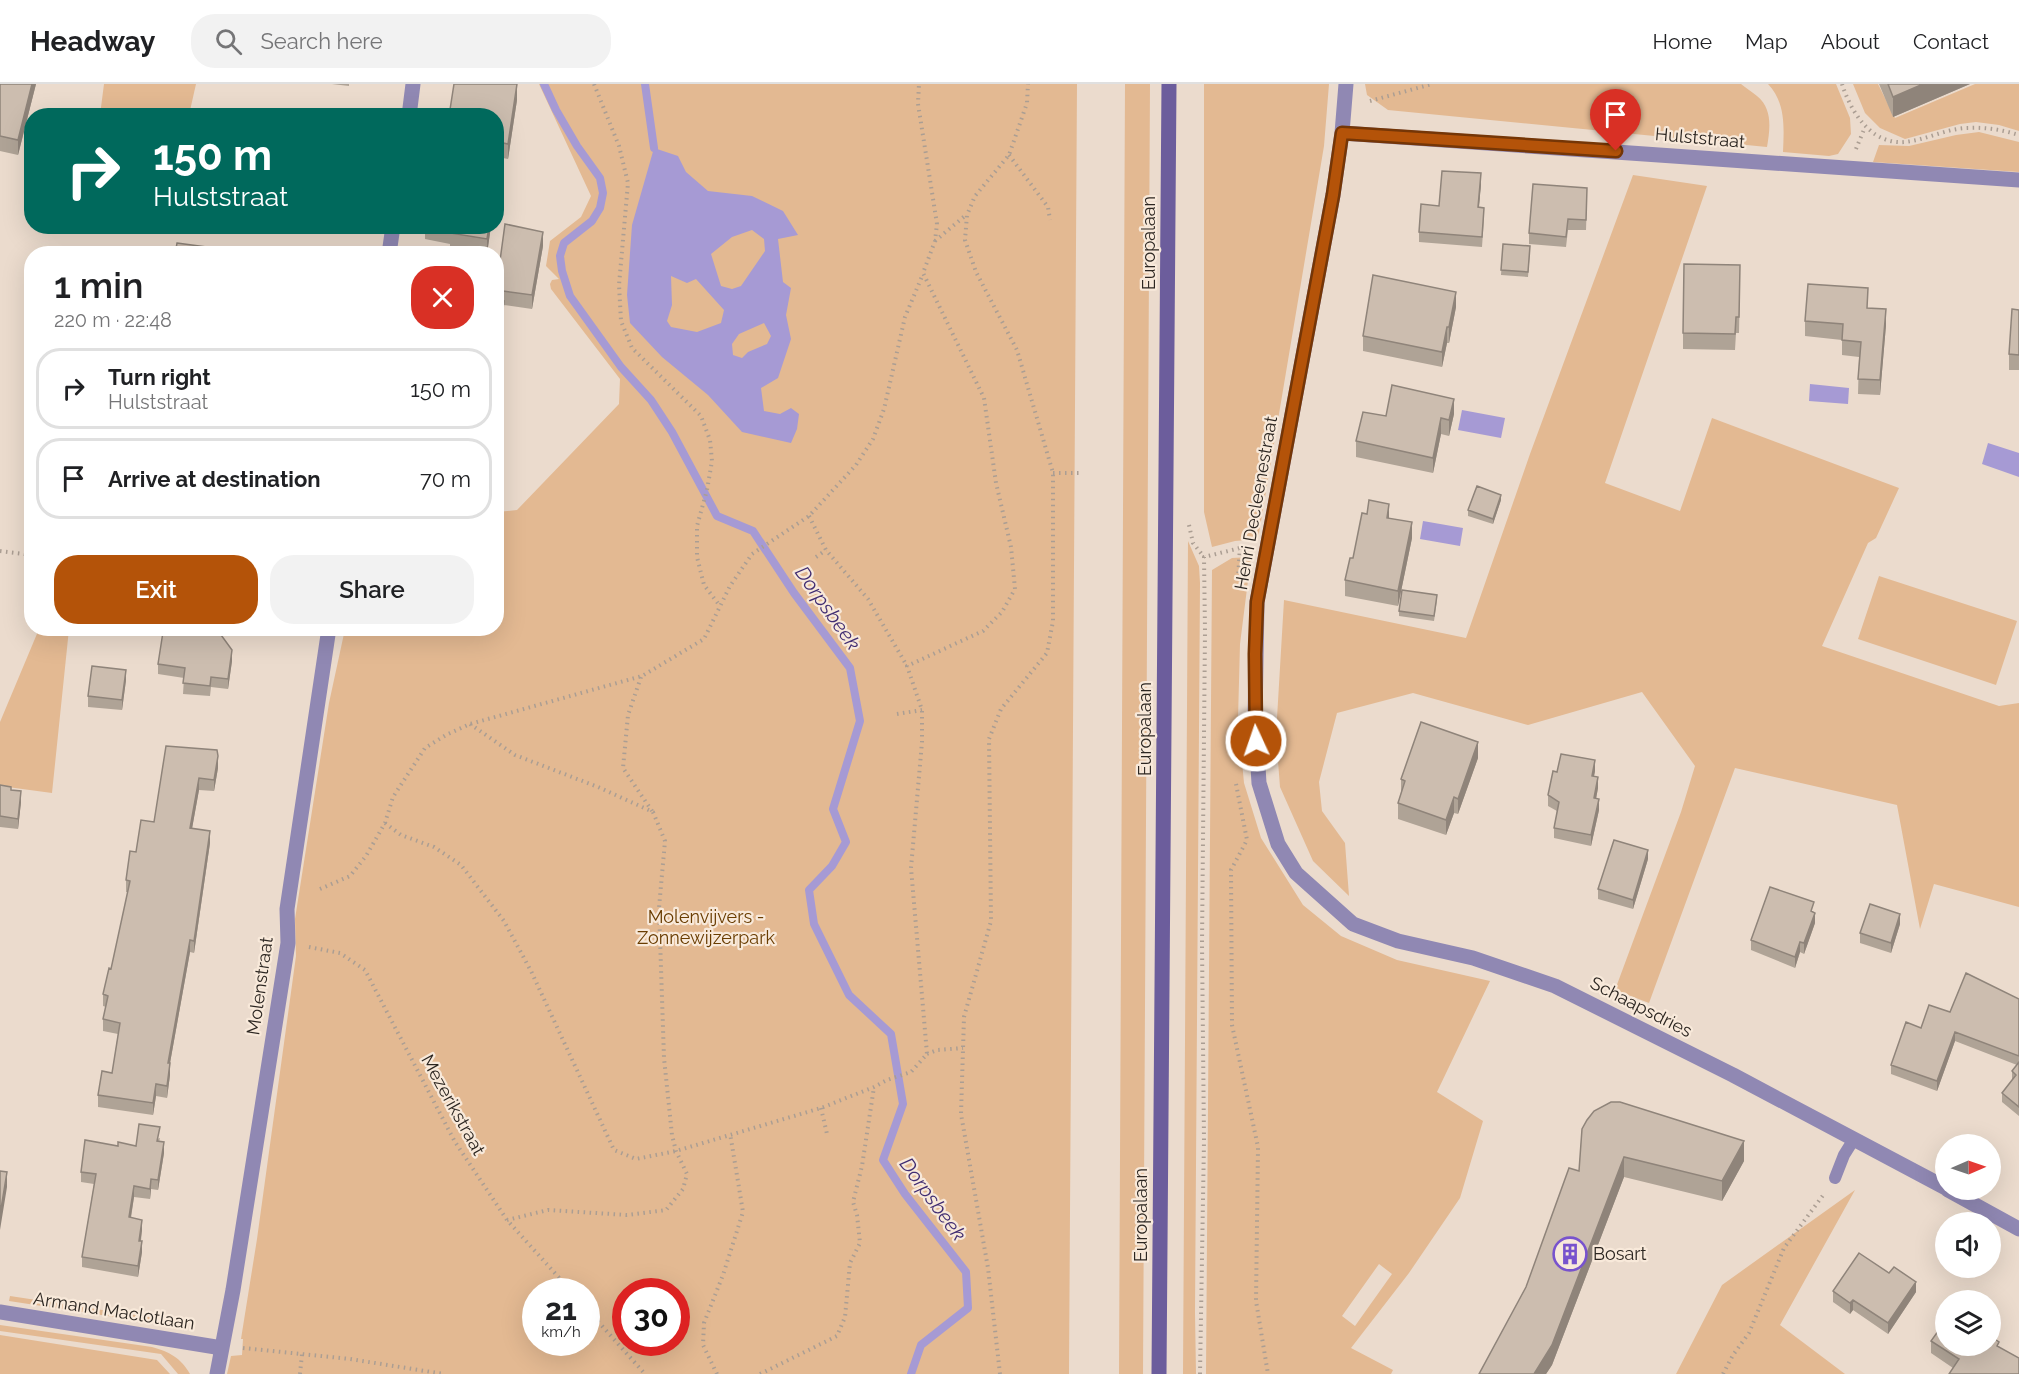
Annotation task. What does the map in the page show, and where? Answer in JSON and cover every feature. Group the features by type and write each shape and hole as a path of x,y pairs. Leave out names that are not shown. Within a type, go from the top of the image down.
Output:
{"main road":[{"name":"Europalaan","path":"1160,1374 1169,84"}],"street":[{"path":"410,108 413,84"},
{"name":"Henri Decleenestraat","path":"1346,84 1333,195 1257,602 1255,719 1259,783 1278,844 1296,873 1353,924 1398,940"},
{"name":"Hulststraat","path":"1342,133 1527,144 2019,180"},
{"name":"Molenstraat","path":"217,1374 233,1290 288,943 287,909 328,636"},
{"name":"Schaapsdries","path":"1398,940 1473,958 1555,986 1617,1016 1935,1183"},
{"name":"Schaapsdries","path":"1967,1200 2019,1229"},
{"name":"Armand Maclotlaan","path":"0,1312 222,1348"}],"lane":[{"path":"1835,1178 1844,1155 1854,1139"}],"path":[{"path":"594,84 619,146 628,183 619,285 621,321 632,348 701,416 710,440 712,461 707,490 696,526 697,557 704,585 720,606"},
{"path":"320,889 350,876 366,856 385,823 393,797 425,748 470,724 642,676 704,639 730,586 752,554 809,516 856,465 873,439 884,409 905,317 935,241 937,224 918,104 919,84"},
{"path":"1000,1374 988,1268 961,1114 964,1017 991,921 989,739 1001,709 1047,653 1053,621 1053,473 1017,350 976,272 965,240 967,214 975,196 1009,155 1027,103 1028,84"},
{"path":"1370,101 1432,84"},
{"path":"1842,84 1846,98 1865,128 1882,138 1904,142 1967,128 2001,130 2019,135"},
{"path":"1009,155 1048,207 1050,220"},
{"path":"935,241 967,214"},
{"path":"907,666 982,631 1002,612 1014,589 1011,547 996,483 984,398 923,273"},
{"path":"1053,473 1081,472"},
{"path":"809,516 826,550 868,599 907,666 922,710 922,742 911,868 927,1054"},
{"path":"1200,1374 1204,1141 1202,944 1204,556 1240,546 1257,545"},
{"path":"1237,581 1240,546"},
{"path":"816,557 826,550"},
{"path":"0,551 24,554"},
{"path":"507,1220 548,1210 627,1215 666,1210 684,1189 687,1174 676,1151 672,1135 663,1058 659,908 665,841 653,812 623,768 628,716 642,676"},
{"path":"897,714 922,710"},
{"path":"470,724 515,755 598,787 653,812"},
{"path":"1236,776 1235,788 1247,840 1231,870 1232,1025 1257,1147 1256,1301 1268,1374"},
{"path":"385,823 401,835 434,847 461,865 504,921 531,971 614,1150 636,1159 676,1151 730,1133 821,1108 911,1072 927,1054 937,1050 963,1048"},
{"name":"Mezerikstraat","path":"309,947 340,953 365,970 455,1142 507,1220 559,1278"},
{"path":"760,1374 837,1336 845,1317 850,1263 860,1243 853,1202 862,1166 874,1087"},
{"path":"821,1108 827,1134"},
{"path":"717,1374 703,1345 704,1323 723,1275 743,1212 730,1133"},
{"path":"1723,1374 1732,1355 1749,1333 1784,1248 1835,1178"},
{"path":"600,1324 645,1374"},
{"path":"240,1347 444,1374"},
{"path":"300,1374 302,1354"}],"green space":[{"path":"104,84 196,84 191,108 101,108"},
{"name":"Molenvijvers - Zonnewijzerpark","path":"539,84 1077,84 1069,1374 227,1374 231,1356 242,1355 243,1339 241,1339 296,956 295,919 329,703 343,636 504,636 504,511 517,510 619,404 620,379 551,289 552,280 559,279 546,266 550,241 581,217 591,196"},
{"path":"1125,84 1150,84 1143,1374 1119,1374"},
{"path":"1204,84 1329,84 1324,146 1258,539 1235,541 1212,547 1204,512"},
{"path":"1365,84 1741,84 1757,96 1766,107 1769,120 1767,147 1388,110 1367,95"},
{"path":"1768,84 1836,84 1850,118 1851,134 1838,154 1829,156 1783,152 1783,116 1778,99"},
{"path":"1853,84 1878,84 1895,118 1975,84 2019,84 2019,131 1976,122 1905,139 1880,128 1865,113"},
{"path":"1979,132 2019,142 2019,172 1873,162 1879,145 1909,146"},
{"path":"1633,175 1707,186 1605,483 1680,511 1712,418 1899,488 1876,538 1868,543 1822,646 1999,706 2019,703 2019,907 1934,884 1920,929 1897,805 1735,768 1649,1003 1615,990 1681,812 1695,766 1642,692 1528,725 1413,693 1337,713 1319,782 1322,811 1345,843 1349,896 1313,861 1280,787 1276,735 1284,600 1466,638 1530,454"},
{"path":"1188,541 1199,566 1200,583 1196,1374 1183,1374"},
{"path":"1251,557 1240,644 1238,719 1244,783 1261,838 1303,905 1341,936 1397,960 1490,981 1437,1092 1483,1121 1460,1198 1409,1273 1351,1348 1393,1370 1391,1374 1206,1374 1212,570 1232,558","holes":["1379,1264 1392,1274 1355,1326 1342,1316"]},
{"path":"1879,576 2017,621 1996,685 1858,639"},
{"path":"36,636 68,636 52,793 0,786 0,722"},
{"path":"1855,1190 1780,1325 1845,1374 1676,1374 1722,1285"},
{"path":"10,1296 155,1318 154,1323 9,1301"},
{"path":"0,1325 152,1347 174,1356 190,1374 178,1374 161,1354 0,1331"},
{"path":"0,1335 157,1360 170,1374 0,1374"}],"shaded area":[{"path":"654,148 678,156 686,172 708,191 752,196 783,211 798,235 778,239 783,282 791,288 786,315 791,339 778,378 761,388 764,411 780,414 791,408 799,414 797,429 791,443 742,432 708,395 662,357 630,323 627,295 632,225","holes":["752,230 764,239 765,251 741,286 732,289 721,286 711,254 732,237","671,276 687,283 696,279 724,310 721,323 697,332 671,327 667,321 672,305","764,323 771,336 767,344 748,352 742,358 733,355 732,344 739,334"]},
{"path":"1810,384 1849,388 1848,404 1809,401"},
{"path":"1462,410 1505,418 1501,438 1458,430"},
{"path":"1988,443 2019,453 2019,477 1982,464"},
{"path":"1423,521 1463,528 1460,546 1420,539"}],"building":[{"path":"0,84 32,84 26,108 24,108 18,140 0,136"},
{"path":"454,84 517,84 508,144 504,143 504,108 450,108"},
{"path":"1888,84 1923,84 1893,97"},
{"path":"1442,171 1481,173 1478,207 1484,208 1482,237 1419,232 1421,204 1439,206"},
{"path":"1533,184 1587,188 1586,220 1568,219 1566,237 1529,233"},
{"path":"505,224 543,232 532,295 504,291 504,246 502,246"},
{"path":"456,234 488,234 487,239"},
{"path":"177,243 199,246 176,246"},
{"path":"1503,244 1530,246 1528,272 1501,270"},
{"path":"1684,264 1740,265 1739,317 1736,317 1735,334 1683,333"},
{"path":"1373,275 1456,292 1442,352 1363,336"},
{"path":"1808,284 1868,288 1867,308 1886,309 1880,380 1858,379 1861,342 1842,340 1843,324 1805,321"},
{"path":"2012,309 2019,310 2019,355 2009,354"},
{"path":"1392,385 1454,399 1449,420 1441,418 1433,458 1356,441 1363,412 1386,416"},
{"path":"1477,486 1501,495 1493,519 1468,510"},
{"path":"1369,500 1389,504 1387,518 1412,522 1398,591 1345,580 1350,558 1353,558 1362,513 1367,514"},
{"path":"1402,590 1437,595 1434,616 1399,611"},
{"path":"162,636 222,636 232,650 228,679 211,677 210,686 183,683 185,668 158,664"},
{"path":"92,666 126,670 122,700 88,696"},
{"path":"1421,722 1478,742 1458,799 1454,797 1446,820 1398,803 1405,781 1401,779"},
{"path":"166,746 217,750 218,756 214,780 199,778 190,828 210,831 194,941 190,940 168,1063 170,1063 167,1086 156,1084 153,1103 98,1095 102,1071 112,1073 120,1023 103,1019 108,996 103,994 109,968 111,969 130,881 126,880 130,851 136,852 141,820 154,822"},
{"path":"1561,754 1595,760 1592,776 1598,777 1594,798 1599,799 1591,835 1554,828 1559,802 1548,795 1553,771 1557,772"},
{"path":"0,785 21,791 18,819 0,816"},
{"path":"1614,840 1648,850 1633,900 1598,889"},
{"path":"1770,887 1814,902 1811,911 1815,913 1804,943 1800,942 1795,957 1751,940"},
{"path":"1870,904 1900,914 1891,943 1860,933"},
{"path":"1966,973 2019,999 2019,1056 1955,1032 1937,1081 1891,1065 1906,1022 1921,1028 1929,1005 1950,1012"},
{"path":"2019,1062 2019,1107 2002,1093 2016,1075 2012,1071"},
{"name":"Bosart","path":"1611,1102 1620,1102 1744,1141 1722,1181 1624,1157 1552,1345 1534,1374 1479,1374 1526,1287 1569,1168 1579,1171 1582,1129 1594,1111"},
{"path":"139,1124 160,1127 157,1141 164,1142 158,1180 151,1179 150,1189 134,1186 129,1217 142,1220 139,1241 142,1241 138,1266 82,1257 96,1174 81,1172 85,1140 118,1146 118,1142 136,1146"},
{"path":"0,1171 7,1172 0,1215"},
{"path":"1859,1253 1889,1273 1894,1267 1916,1282 1888,1323 1853,1300 1850,1303 1833,1291"},
{"path":"2001,1348 2019,1358 2019,1374 1949,1374 1959,1359 1954,1356 2001,1356"}],"waterway":[{"name":"Dorpsbeek","path":"544,84 577,146 600,178 603,193 600,208 592,221 564,243 560,256 570,296 621,367 651,400 672,432 717,516 753,531 794,593 850,668 860,721 833,809 846,842 832,866 809,890 814,924 849,995 891,1034 903,1104 883,1160 905,1194 966,1272 968,1308 921,1345 911,1374"},
{"path":"645,84 654,148"}],"place":[{"name":"Bosart","path":"1570,1254"}],"route":[{"path":"1256,741 1257,602 1333,195 1342,133 1616,151"}]}
